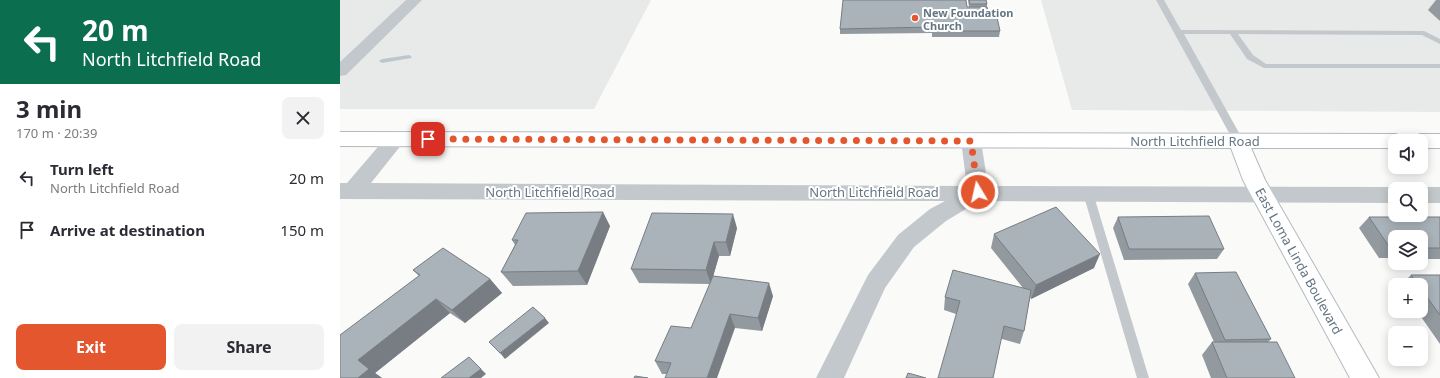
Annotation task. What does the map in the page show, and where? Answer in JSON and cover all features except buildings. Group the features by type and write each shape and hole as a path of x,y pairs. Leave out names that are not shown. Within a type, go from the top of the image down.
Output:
{"main road":[{"name":"North Litchfield Road","path":"340,138 971,141 1388,141"},
{"name":"East Loma Linda Boulevard","path":"1238,140 1261,194 1365,378"},
{"path":"1428,141 1440,141"}],"street":[{"path":"340,70 415,0"},
{"name":"North Litchfield Road","path":"347,191 396,139"},
{"path":"830,378 876,282 906,241 938,216 978,192 971,141"},
{"name":"North Litchfield Road","path":"347,191 978,192 1388,195"},
{"path":"1428,195 1440,195"}],"lane":[{"path":"1160,0 1238,140"},
{"path":"1179,32 1424,33 1440,42"},
{"path":"1232,32 1250,57 1264,66 1440,66"},
{"path":"1088,193 1143,378"}],"shaded area":[{"path":"340,0 651,0 594,109 340,109"},
{"path":"1041,0 1440,0 1440,112 1072,110"}],"waterway":[{"path":"382,61 409,57"}],"place":[{"name":"New Foundation Church","path":"915,18"}],"route":[{"path":"428,139 971,141 978,192"}]}
